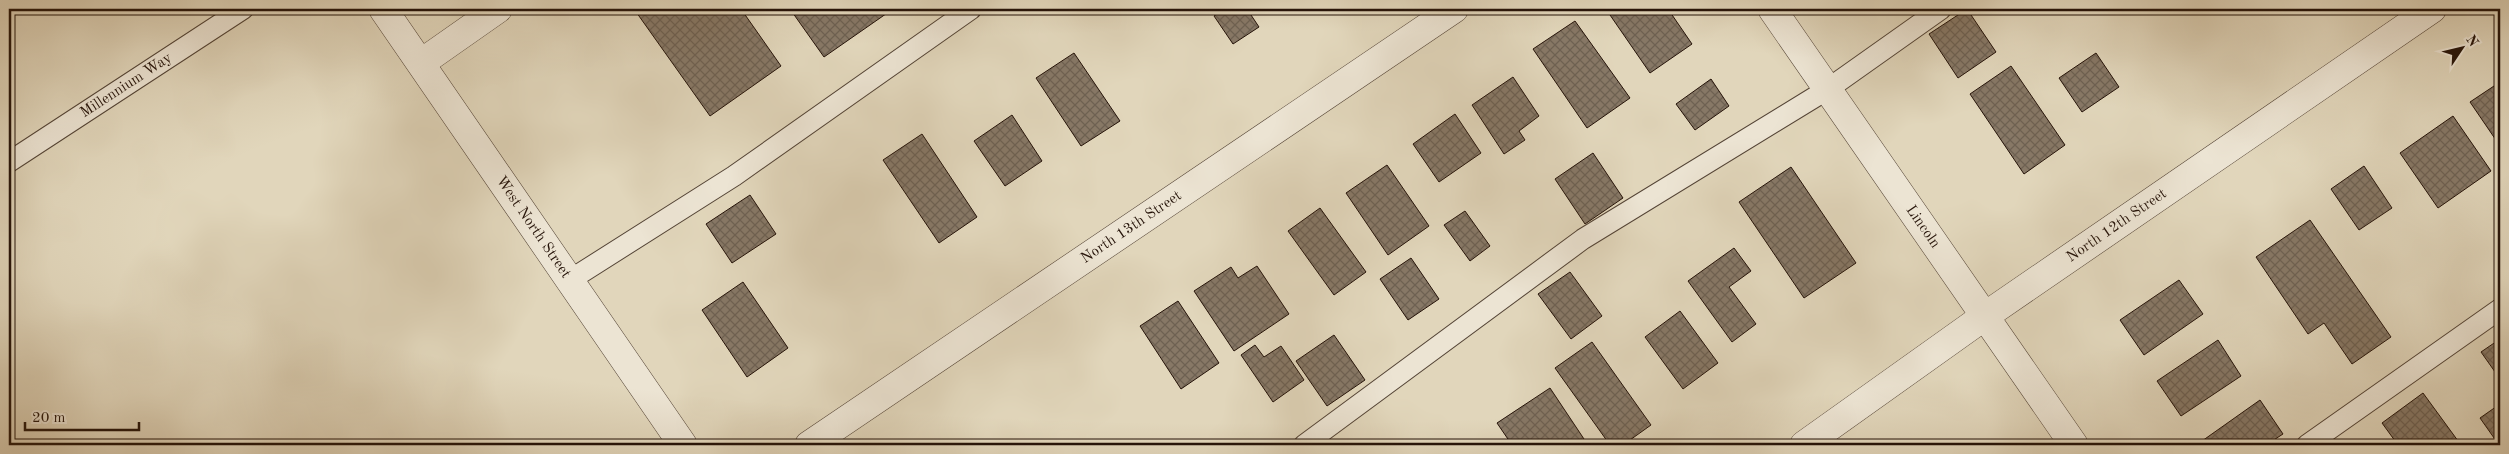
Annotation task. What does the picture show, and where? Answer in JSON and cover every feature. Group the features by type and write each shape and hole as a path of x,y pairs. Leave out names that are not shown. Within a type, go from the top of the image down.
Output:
{"street":[{"name":"West North Street","path":"383,9 683,445"},
{"path":"421,62 498,9"},
{"name":"North 13th Street","path":"809,445 1454,9"},
{"name":"Lincoln","path":"1772,9 2074,445"},
{"name":"North 12th Street","path":"1804,445 1985,316 2432,9"}],"lane":[{"name":"Millennium Way","path":"9,162 243,9"},
{"path":"570,280 734,176 971,9"},
{"path":"1304,445 1583,239 1828,89 1942,9"},
{"path":"2307,445 2500,309"}],"building":[{"path":"634,9 741,9 781,66 710,116"},
{"path":"790,9 893,9 824,57"},
{"path":"1224,9 1247,9 1259,27 1233,44 1214,16"},
{"path":"1618,9 1668,9 1692,44 1650,73 1610,15"},
{"path":"1967,9 1996,52 1958,78 1929,34"},
{"path":"1575,21 1630,98 1587,128 1533,49"},
{"path":"1074,53 1120,121 1081,146 1036,78"},
{"path":"2096,53 2119,87 2082,112 2059,78"},
{"path":"2011,66 2065,145 2024,174 1970,94"},
{"path":"1513,77 1539,116 1519,131 1525,140 1504,154 1472,105"},
{"path":"1711,79 1729,106 1695,130 1676,104"},
{"path":"2494,86 2500,95 2500,146 2470,102"},
{"path":"1455,114 1481,153 1439,182 1413,144"},
{"path":"1012,115 1042,161 1005,186 974,141"},
{"path":"2453,116 2491,171 2438,208 2400,153"},
{"path":"922,134 977,217 939,243 883,160"},
{"path":"1593,153 1623,198 1585,224 1555,179"},
{"path":"1387,165 1429,226 1388,255 1346,193"},
{"path":"2364,166 2392,208 2359,230 2331,189"},
{"path":"1791,167 1856,263 1804,298 1739,202"},
{"path":"750,195 776,234 732,263 706,224"},
{"path":"1320,208 1366,272 1334,295 1288,231"},
{"path":"1465,211 1490,246 1470,261 1444,225"},
{"path":"2310,220 2391,337 2352,364 2324,323 2308,334 2256,257"},
{"path":"1734,248 1751,271 1729,287 1756,324 1732,342 1688,281"},
{"path":"1411,258 1439,299 1408,320 1380,279"},
{"path":"1257,266 1289,314 1234,351 1194,291 1231,267 1238,278"},
{"path":"1570,272 1602,316 1571,339 1538,294"},
{"path":"2179,280 2203,314 2144,355 2120,320"},
{"path":"743,282 788,348 747,377 702,310"},
{"path":"1178,301 1219,363 1181,389 1140,326"},
{"path":"1680,311 1718,363 1683,389 1645,337"},
{"path":"1334,335 1365,380 1327,406 1296,361"},
{"path":"2500,339 2500,379 2481,352"},
{"path":"2218,340 2241,376 2181,416 2157,381"},
{"path":"1592,342 1651,425 1623,445 1610,445 1555,368"},
{"path":"1255,345 1264,357 1281,346 1304,380 1273,402 1241,355"},
{"path":"1550,388 1588,445 1512,445 1497,423"},
{"path":"2423,393 2461,445 2398,445 2382,423"},
{"path":"2260,400 2283,434 2266,445 2205,445 2202,441"},
{"path":"2500,404 2500,445 2499,445 2480,418"}]}
